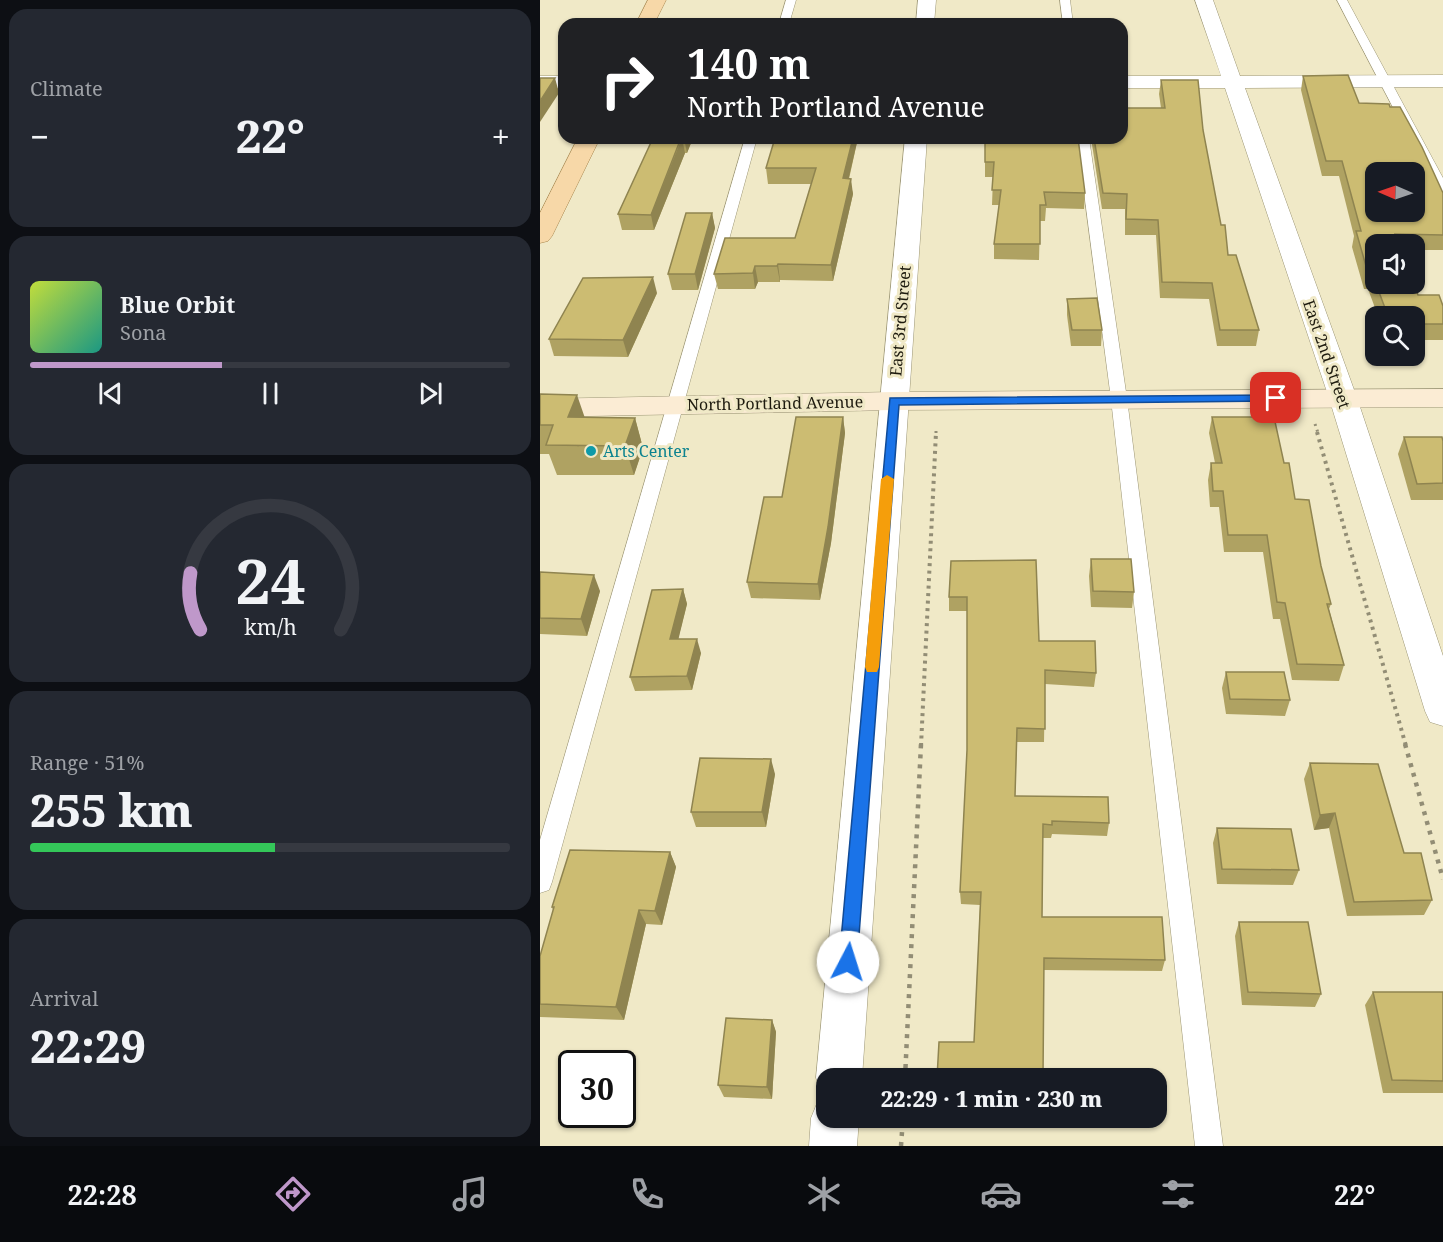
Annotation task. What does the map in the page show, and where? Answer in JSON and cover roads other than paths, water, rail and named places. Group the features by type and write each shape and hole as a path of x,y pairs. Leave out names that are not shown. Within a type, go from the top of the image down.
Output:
{"main road":[{"path":"648,18 657,0"},
{"path":"540,236 586,144"}],"street":[{"path":"926,18 927,0"},
{"name":"East 2nd Street","path":"1204,0 1342,398 1443,711"},
{"path":"1128,82 1443,81"},
{"path":"540,82 558,82"},
{"name":"East 3rd Street","path":"839,1068 915,144"},
{"name":"North Portland Avenue","path":"540,408 894,401 1443,398"},
{"path":"833,1146 834,1128"}],"lane":[{"path":"786,18 791,0"},
{"path":"1065,0 1067,18"},
{"path":"1342,0 1443,190"},
{"path":"540,882 749,144"},
{"path":"1084,144 1119,399 1209,1146"}],"place":[{"name":"Arts Center","path":"591,451"}]}
